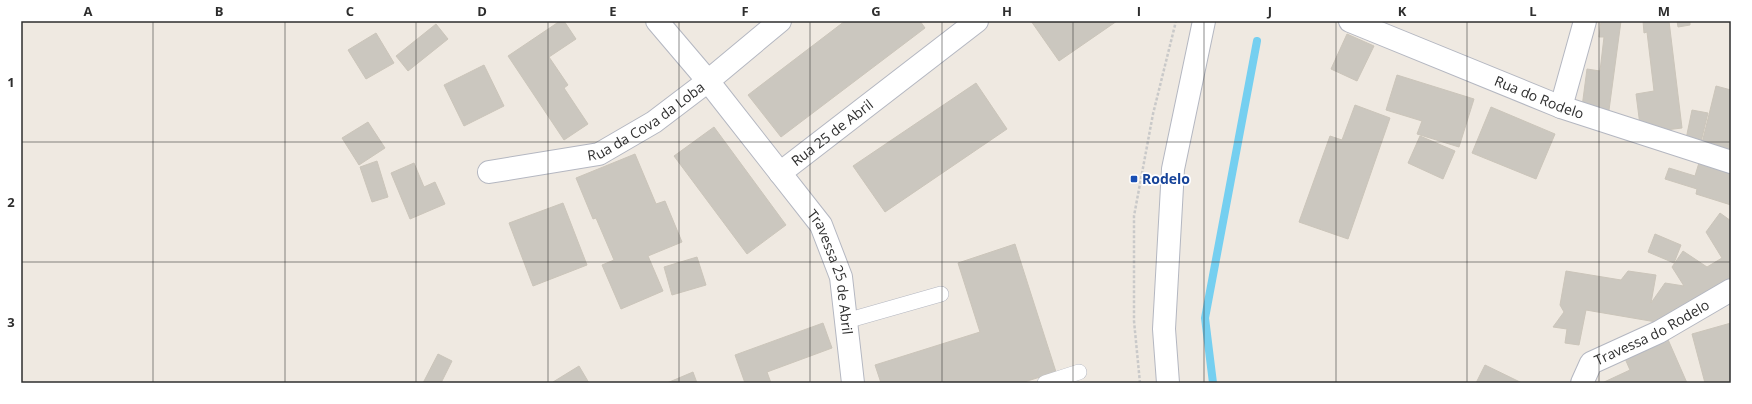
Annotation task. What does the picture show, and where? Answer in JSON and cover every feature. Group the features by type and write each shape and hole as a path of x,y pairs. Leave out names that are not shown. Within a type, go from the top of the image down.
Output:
{"street":[{"name":"Rua 25 de Abril","path":"657,21 708,81 780,173 977,21"},
{"name":"Rua da Cova da Loba","path":"490,172 599,154 654,122 708,81 780,21"},
{"path":"1168,383 1164,329 1173,169 1204,21"},
{"name":"Rua do Rodelo","path":"1350,21 1560,107 1731,162"},
{"path":"1560,107 1585,21"},
{"name":"Travessa 25 de Abril","path":"780,173 821,225 841,277 853,383"},
{"name":"Travessa do Rodelo","path":"1582,383 1591,363 1659,332 1731,290"}],"lane":[{"path":"846,322 941,294"},
{"path":"1045,383 1079,372"}],"building":[{"path":"560,21 564,21 576,39 549,57 568,85 564,88 588,124 564,140 508,56"},
{"path":"845,21 920,21 925,28 781,137 748,95"},
{"path":"1031,21 1117,21 1059,61"},
{"path":"1601,21 1621,21 1609,110 1582,107 1587,69 1600,71 1604,37 1599,37"},
{"path":"1643,21 1669,21 1682,128 1641,133 1636,94 1654,91 1647,32 1644,33"},
{"path":"1677,21 1690,21 1690,25 1678,27"},
{"path":"436,24 448,39 408,71 396,56"},
{"path":"376,33 394,63 366,79 348,50"},
{"path":"1347,34 1374,46 1357,81 1331,69"},
{"path":"484,65 504,106 464,126 444,85"},
{"path":"1397,75 1474,99 1459,147 1417,134 1422,121 1386,110"},
{"path":"976,83 1007,129 885,212 853,166"},
{"path":"1716,86 1731,90 1730,154 1701,147"},
{"path":"1355,105 1390,118 1348,239 1299,222 1330,136 1342,140"},
{"path":"1491,107 1555,134 1536,179 1472,153"},
{"path":"1692,110 1708,113 1701,142 1686,139"},
{"path":"368,122 385,148 359,165 342,138"},
{"path":"714,127 786,225 747,254 674,156"},
{"path":"1420,136 1455,151 1443,179 1408,163"},
{"path":"635,154 656,204 665,201 682,242 648,256 663,291 621,309 602,265 614,260 596,218 593,219 576,178"},
{"path":"1701,156 1731,166 1731,205 1696,194 1697,189 1665,179 1669,168 1695,176"},
{"path":"377,161 388,197 372,202 360,167"},
{"path":"414,163 424,187 435,182 445,204 410,219 391,173"},
{"path":"563,203 587,265 533,286 509,223"},
{"path":"1720,213 1731,221 1731,281 1662,323 1586,310 1579,345 1565,343 1567,329 1553,327 1564,312 1560,305 1566,271 1621,280 1628,271 1656,275 1651,303 1665,283 1684,286 1672,267 1683,251 1707,267 1722,258 1706,232"},
{"path":"1655,234 1681,245 1674,263 1648,252"},
{"path":"1015,244 1056,372 1021,383 881,383 875,365 980,332 958,263"},
{"path":"697,257 706,285 672,295 664,267"},
{"path":"823,323 832,348 767,372 771,383 745,383 735,355"},
{"path":"1731,323 1731,383 1705,383 1692,334"},
{"path":"1666,335 1687,383 1602,383 1630,370 1623,354"},
{"path":"438,354 452,361 441,383 423,383"},
{"path":"1485,365 1522,383 1476,383"},
{"path":"579,366 589,383 553,382"},
{"path":"693,372 697,383 667,383"}],"waterway":[{"path":"1213,383 1205,318 1257,41"}],"place":[{"name":"Rodelo","path":"1134,179"}]}
